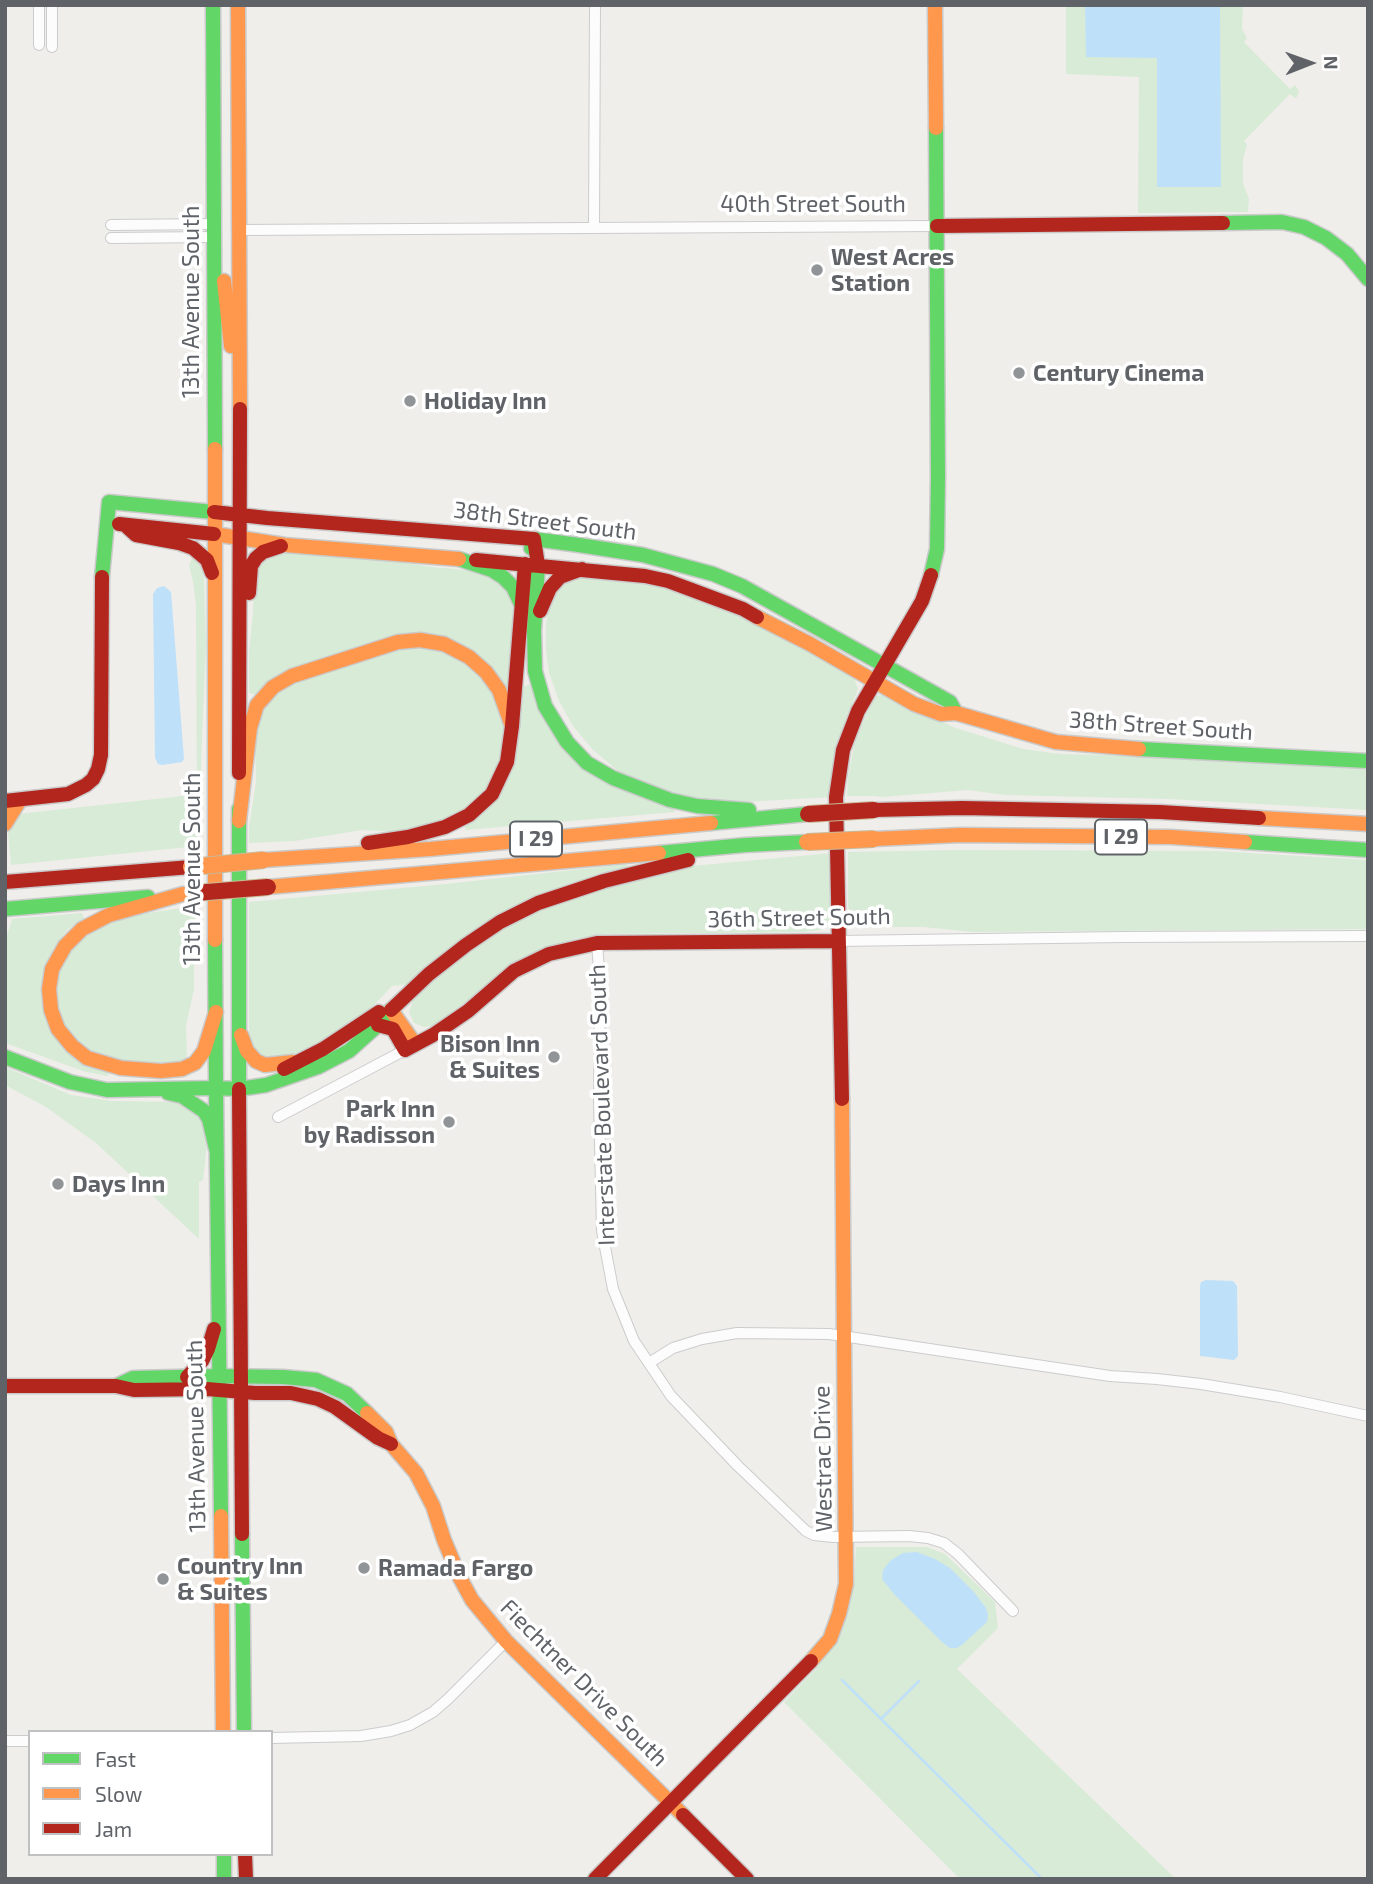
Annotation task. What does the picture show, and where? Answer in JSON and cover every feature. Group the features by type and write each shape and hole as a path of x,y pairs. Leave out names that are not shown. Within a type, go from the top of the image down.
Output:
{"main road":[{"name":"13th Avenue South","path":"212,5 216,1149 223,1730"},
{"name":"13th Avenue South","path":"238,5 239,1084 244,1730"},
{"name":"Westrac Drive","path":"595,1879 814,1658 830,1639 846,1584 837,781 843,750 858,711 922,601 937,549 935,5"},
{"path":"214,95 224,164 225,221 232,230 239,230"},
{"name":"40th Street South","path":"937,226 1282,222 1304,227 1326,238 1347,254 1368,279"},
{"path":"214,231 222,233 223,239 225,301 239,397"},
{"name":"38th Street South","path":"13,801 53,797 79,790 93,779 98,769 101,755 101,586 109,502 240,516 534,539 643,555 713,574 753,592 950,702 956,713"},
{"name":"38th Street South","path":"107,523 214,534 285,545 645,576 668,581 743,609 914,704 941,714 956,713 1056,742 1081,746 1368,761"},
{"path":"125,524 136,535 193,548 207,560 214,585"},
{"path":"317,857 445,827 469,815 492,794 508,762 521,604 531,565 534,539"},
{"path":"239,689 251,566 263,552 285,545"},
{"path":"459,559 492,570 503,577 513,587 521,604"},
{"path":"531,565 535,671 545,706 567,742 587,763 613,778 670,800 697,806 802,814"},
{"path":"534,631 550,589 560,577 582,569"},
{"path":"239,821 250,728 257,705 273,687 292,676 398,642 420,640 444,644 469,657 486,671 499,690 512,726"},
{"path":"5,824 13,801"},
{"name":"I 29","path":"5,881 430,849 802,814 874,810 962,808 1160,812 1368,824"},
{"name":"I 29","path":"5,909 745,845 960,835 1171,837 1368,850"},
{"path":"5,1057 70,1082 107,1090 155,1090 201,1087 216,1083 267,1085 318,1067 349,1051 429,974 500,922 538,903 604,881 674,862 719,855 745,845"},
{"path":"189,894 109,915 82,929 65,946 52,969 49,989 51,1010 58,1029 72,1046 87,1058 121,1068 161,1071 182,1069 195,1063 204,1051 216,1012"},
{"name":"36th Street South","path":"410,1047 468,1011 514,971 549,954 597,943 838,941"},
{"path":"239,1084 306,1059 382,1010 391,1010"},
{"path":"391,1010 410,1047"},
{"path":"378,1025 393,1029 410,1047"},
{"path":"239,1027 247,1051 256,1061 265,1065 278,1065 306,1059"},
{"path":"155,1090 183,1096 204,1111 209,1119 216,1149"},
{"path":"187,1377 202,1361 208,1349 218,1314"},
{"path":"116,1387 133,1378 187,1377 219,1383"},
{"name":"Fiechtner Drive South","path":"219,1383 241,1384 299,1378 316,1380 358,1402 386,1432 391,1444 416,1473 456,1571 472,1600 506,1641 747,1879"},
{"path":"5,1386 116,1387 134,1390 219,1383"},
{"path":"220,1535 228,1578 228,1604 233,1614 242,1617"},
{"path":"224,1856 224,1879"},
{"path":"245,1856 246,1879"}],"street":[{"path":"39,5 39,45"},
{"path":"52,5 52,47"},
{"path":"594,227 595,5"},
{"path":"111,225 214,231"},
{"name":"40th Street South","path":"239,230 937,226"},
{"path":"111,238 214,231"},
{"name":"36th Street South","path":"838,941 1368,936"},
{"name":"Interstate Boulevard South","path":"597,943 600,982 602,1231 613,1289 634,1341 671,1396 798,1525 814,1535 909,1536 944,1543 1013,1611"},
{"name":"36th Street South","path":"278,1117 410,1047"},
{"path":"649,1363 673,1348 702,1339 737,1333 829,1334 1110,1376 1201,1384 1368,1416"},
{"path":"273,1738 369,1735 410,1724 433,1712 506,1641"},
{"path":"5,1741 28,1741"}],"green space":[{"path":"1066,5 1243,5 1242,29 1247,38 1244,42 1290,89 1295,85 1299,91 1295,98 1290,94 1244,141 1247,145 1243,159 1243,183 1249,199 1248,212 1138,213 1139,77 1066,74"},
{"path":"277,551 369,557 478,571 506,585 517,619 510,684 503,686 426,635 257,695 249,693 255,571 259,562"},
{"path":"193,556 201,562 204,576 206,645 201,837 197,816 196,605 189,565"},
{"path":"584,575 664,587 738,611 853,675 858,689 835,756 832,797 743,802 703,801 650,787 618,771 592,749 573,726 558,699 549,672 546,651 546,624 550,602 557,589 569,579"},
{"path":"404,647 445,651 477,671 503,711 505,736 502,758 481,798 441,823 396,832 362,830 294,841 249,843 256,782 255,737 267,702 294,683"},
{"path":"532,683 566,747 675,806 675,812 466,830 464,825 487,809 521,688"},
{"path":"885,693 953,727 1023,749 1060,754 1368,767 1368,810 1169,799 1005,795 968,790 882,797 847,796 855,741 875,697"},
{"path":"192,795 193,822 198,846 11,865 8,832 18,814"},
{"path":"1215,851 1368,860 1368,929 974,932 923,927 869,927 858,922 850,913 848,852"},
{"path":"832,853 832,916 820,930 607,934 574,939 545,949 512,966 434,1026 424,1027 414,1023 409,1012 414,998 487,934 549,903 681,867"},
{"path":"627,864 629,869 580,881 410,984 392,986 372,1007 298,1054 277,1061 256,1054 249,1039 249,902"},
{"path":"197,906 194,989 186,1026 187,1059 134,1063 92,1053 72,1039 56,1012 53,991 68,948 118,917"},
{"path":"82,913 84,918 68,929 46,964 45,1017 109,1070 108,1076 86,1072 5,1043 5,942 12,919"},
{"path":"5,1067 71,1095 112,1101 179,1102 193,1108 208,1133 203,1180 199,1182 199,1239 96,1143 46,1107 5,1085"},
{"path":"856,1547 927,1547 945,1554 995,1602 998,1628 957,1669 1176,1879 960,1879 784,1702 828,1653 845,1620 854,1583"}],"water":[{"path":"1085,5 1220,5 1221,187 1157,187 1157,58 1086,57"},
{"path":"164,586 171,592 184,759 182,762 162,765 158,764 155,758 153,594 157,588"},
{"path":"1233,1281 1237,1286 1238,1356 1234,1360 1200,1356 1200,1286 1201,1282"},
{"path":"917,1552 950,1568 986,1608 987,1622 957,1648 950,1648 942,1642 882,1579 883,1570 891,1560 903,1553"}],"waterway":[{"path":"842,1680 1042,1879"},
{"path":"882,1718 919,1681"}],"traffic: fast":[{"path":"213,5 215,449"},
{"path":"931,575 937,549 938,477 936,128"},
{"path":"1223,223 1282,222 1304,227 1326,238 1347,254 1368,279"},
{"path":"102,577 109,502 214,512"},
{"path":"531,548 534,539 579,545 643,555 713,574 742,586 950,702 956,713"},
{"path":"459,559 492,570 503,577 513,587 521,604"},
{"path":"538,565 534,631 535,671 545,706 567,742 587,763 613,778 670,800 697,806 749,810"},
{"path":"1139,749 1368,761"},
{"path":"239,809 239,1089"},
{"path":"711,823 808,814"},
{"path":"659,853 807,842"},
{"path":"1245,842 1368,850"},
{"path":"5,909 148,897"},
{"path":"215,940 216,1088 239,1089 266,1085 318,1067 349,1051 391,1010"},
{"path":"5,1057 70,1082 107,1090 216,1088"},
{"path":"216,1088 221,1516"},
{"path":"168,1093 182,1096 204,1111 209,1119 216,1149"},
{"path":"116,1386 133,1378 219,1376 316,1380 347,1394 367,1413"},
{"path":"242,1534 244,1730"},
{"path":"224,1856 224,1879"}],"traffic: slow":[{"path":"238,5 240,409"},
{"path":"935,5 936,128"},
{"path":"224,281 231,346"},
{"path":"215,449 215,940"},
{"path":"214,534 285,545 459,559"},
{"path":"757,617 914,704 941,714 956,713 1056,742 1139,749"},
{"path":"239,821 250,728 257,705 273,687 292,676 398,642 420,640 444,644 469,657 486,672 499,690 512,726"},
{"path":"5,824 20,800"},
{"path":"1259,818 1368,824"},
{"path":"264,860 430,849 711,823"},
{"path":"874,839 960,835 1171,837 1245,842"},
{"path":"807,842 874,839"},
{"path":"268,887 659,853"},
{"path":"191,867 264,860"},
{"path":"183,894 109,915 82,929 65,946 52,969 49,989 51,1010 58,1029 72,1046 87,1058 121,1068 161,1071 182,1069 195,1063 204,1051 216,1012"},
{"path":"391,1010 415,1044"},
{"path":"241,1035 247,1051 256,1061 265,1065 293,1062"},
{"path":"811,1661 830,1639 846,1584 842,1099"},
{"path":"367,1413 386,1432 391,1444 416,1473 433,1506 444,1540 472,1600 506,1641 683,1815"},
{"path":"221,1516 223,1730"}],"traffic: jam":[{"path":"937,226 1223,223"},
{"path":"239,773 240,409"},
{"path":"214,512 534,539 538,565"},
{"path":"119,524 214,534"},
{"path":"125,525 136,535 193,548 207,560 212,573"},
{"path":"249,593 251,566 256,558 263,552 281,546"},
{"path":"476,560 645,576 668,581 743,609 757,617"},
{"path":"368,843 408,837 445,827 469,815 492,794 507,762 525,564"},
{"path":"540,611 550,588 560,577 582,569"},
{"path":"842,1099 836,797 843,750 858,711 922,601 931,575"},
{"path":"5,801 68,794 86,785 98,769 101,755 102,577"},
{"path":"874,810 962,808 1160,812 1259,818"},
{"path":"808,814 874,810"},
{"path":"391,1010 429,974 500,922 538,903 604,881 688,860"},
{"path":"5,882 191,867"},
{"path":"195,893 268,887"},
{"path":"378,1025 393,1029 405,1050 468,1011 514,971 549,954 597,943 838,941"},
{"path":"284,1069 323,1049 379,1012"},
{"path":"239,1089 242,1534"},
{"path":"187,1377 202,1361 214,1329"},
{"path":"5,1386 116,1386 134,1390 207,1389 291,1393 318,1399 335,1407 378,1438 391,1444"},
{"path":"595,1879 811,1661"},
{"path":"683,1815 747,1879"},
{"path":"245,1856 246,1879"}],"place":[{"name":"West Acres Station","path":"817,270"},
{"name":"Century Cinema","path":"1019,373"},
{"name":"Holiday Inn","path":"410,401"},
{"name":"Bison Inn & Suites","path":"554,1057"},
{"name":"Park Inn by Radisson","path":"449,1122"},
{"name":"Days Inn","path":"58,1184"},
{"name":"Ramada Fargo","path":"364,1568"},
{"name":"Country Inn & Suites","path":"163,1579"}]}
